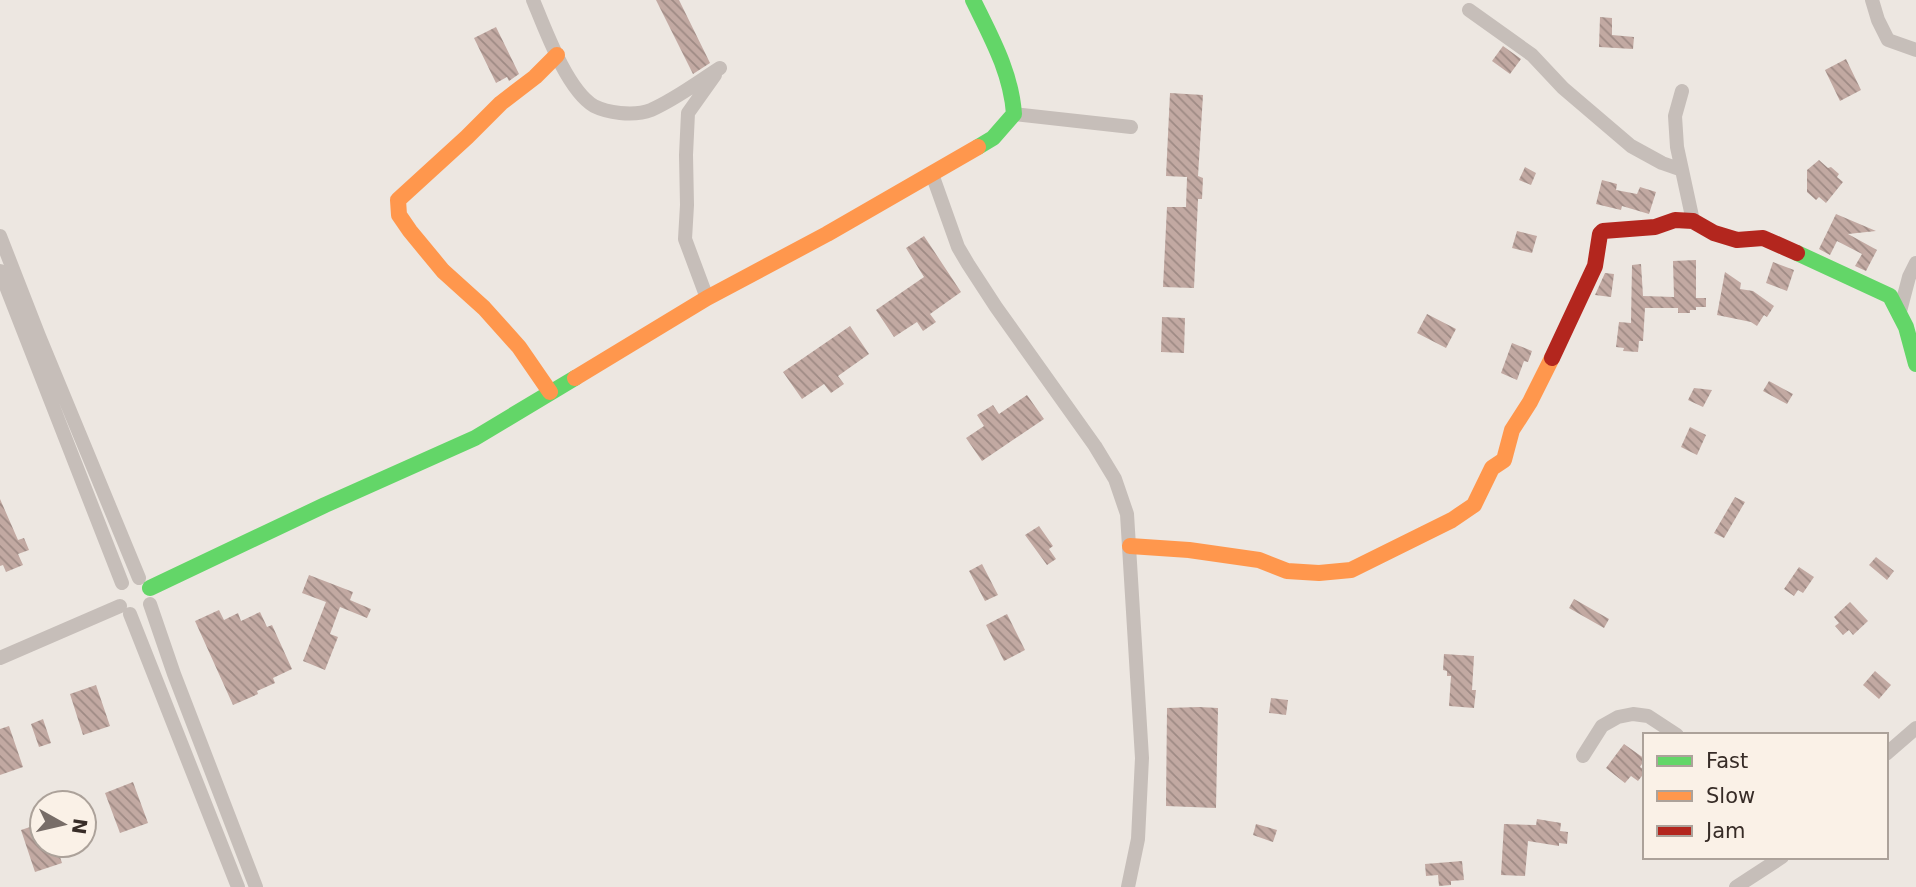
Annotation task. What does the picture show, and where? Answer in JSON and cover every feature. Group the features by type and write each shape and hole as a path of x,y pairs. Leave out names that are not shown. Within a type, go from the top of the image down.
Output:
{"street":[{"path":"533,0 563,68 593,105 607,111 635,114 650,111 720,68 688,113 685,239 707,298"},
{"path":"146,590 475,438 707,298 827,234 993,138 1014,114 1014,100 1003,61 972,0"},
{"path":"1872,0 1888,40 1916,50"},
{"path":"1469,10 1532,55 1563,88 1631,146 1662,163 1682,170"},
{"path":"550,392 519,347 484,308 443,271 410,231 399,215 398,200 467,138 501,103 535,77 557,55"},
{"path":"1682,92 1675,116 1677,147 1693,221"},
{"path":"1014,114 1132,127"},
{"path":"932,174 958,247 996,307 1087,434 1115,479 1127,514 1142,758 1138,839 1128,887"},
{"path":"1130,546 1189,550 1258,560 1287,571 1319,573 1351,570 1451,520 1474,505 1492,468 1504,460 1512,430 1530,402 1595,266 1600,234 1603,231 1656,227 1675,220 1693,221 1714,233 1737,240 1763,239 1785,247 1890,296 1906,327 1916,365"},
{"path":"0,236 5,277 122,583"},
{"path":"1899,314 1909,277 1916,263"},
{"path":"5,277 146,590 174,674 256,887"},
{"path":"146,590 130,578 122,583 116,597 125,610 239,887"},
{"path":"0,658 125,610 141,613 146,590"},
{"path":"1583,756 1602,726 1618,717 1633,714 1648,716 1674,733"},
{"path":"1888,752 1916,728"},
{"path":"1736,887 1779,859"}],"building":[{"path":"656,0 679,0 710,63 693,74"},
{"path":"1600,17 1612,18 1612,35 1634,37 1633,49 1599,47"},
{"path":"496,27 519,74 509,81 507,77 496,83 474,38"},
{"path":"1503,46 1521,59 1510,74 1492,61"},
{"path":"1846,59 1861,90 1840,101 1825,70"},
{"path":"1170,93 1203,95 1198,176 1203,178 1202,199 1198,199 1194,288 1163,287 1167,207 1186,207 1187,177 1166,176"},
{"path":"1819,160 1839,174 1837,177 1843,182 1826,203 1819,197 1816,200 1807,192 1807,170"},
{"path":"1525,167 1536,173 1531,185 1519,180"},
{"path":"1602,180 1617,184 1616,190 1637,194 1640,187 1656,192 1649,214 1622,206 1621,210 1596,204"},
{"path":"1836,214 1876,231 1848,234 1877,250 1866,271 1855,266 1862,254 1837,241 1830,255 1819,249"},
{"path":"1517,231 1537,236 1532,253 1512,248"},
{"path":"924,236 961,292 930,314 936,322 923,331 917,322 894,337 876,310 924,277 906,248"},
{"path":"1696,260 1696,298 1706,298 1706,307 1696,307 1696,310 1690,310 1690,313 1678,313 1678,308 1645,308 1643,341 1639,341 1638,352 1623,351 1624,348 1616,347 1619,322 1631,323 1632,265 1641,264 1643,296 1674,297 1673,261"},
{"path":"1773,262 1794,270 1787,291 1766,283"},
{"path":"1725,272 1741,283 1740,289 1753,291 1774,306 1757,326 1751,322 1717,315"},
{"path":"1605,273 1614,274 1611,297 1595,295"},
{"path":"1427,314 1456,329 1446,348 1417,333"},
{"path":"1162,317 1185,318 1184,353 1161,352"},
{"path":"850,326 869,354 838,376 844,384 831,393 824,384 802,399 783,372"},
{"path":"1512,343 1532,351 1528,362 1524,361 1517,380 1501,373"},
{"path":"1769,381 1793,394 1787,404 1763,391"},
{"path":"1694,388 1712,390 1703,407 1688,400"},
{"path":"1027,395 1044,419 982,461 966,438 984,426 977,415 993,405 999,414"},
{"path":"1690,427 1706,435 1697,455 1681,447"},
{"path":"1735,497 1745,502 1724,538 1714,533"},
{"path":"0,499 18,540 24,538 29,550 18,554 23,565 6,572 3,565 0,566"},
{"path":"1039,526 1053,546 1049,549 1056,559 1047,565 1025,535"},
{"path":"1876,557 1894,571 1887,580 1869,565"},
{"path":"982,564 998,595 985,601 969,571"},
{"path":"1799,567 1814,577 1803,593 1798,590 1794,596 1784,589"},
{"path":"309,575 353,592 350,600 371,609 367,618 340,607 330,634 338,637 325,670 303,661 326,602 302,593"},
{"path":"1574,599 1609,619 1604,628 1569,608"},
{"path":"1850,602 1868,621 1853,635 1849,630 1843,635 1835,626 1839,623 1834,617"},
{"path":"219,610 224,620 238,613 241,621 260,612 267,627 272,625 292,669 273,678 275,683 257,691 258,694 233,705 195,621"},
{"path":"1007,614 1025,650 1004,661 986,625"},
{"path":"1444,654 1474,656 1474,708 1449,706 1451,676 1447,676 1447,671 1443,670"},
{"path":"1875,671 1891,685 1879,699 1863,685"},
{"path":"96,685 110,726 83,735 70,694"},
{"path":"1271,698 1288,700 1286,715 1269,713"},
{"path":"1167,708 1218,708 1216,808 1166,806"},
{"path":"43,719 51,743 39,747 31,724"},
{"path":"9,726 23,767 0,775 0,729"},
{"path":"1624,744 1643,758 1640,767 1643,769 1643,775 1638,781 1631,776 1625,783 1606,768"},
{"path":"133,782 148,823 120,833 105,793"},
{"path":"1537,819 1561,823 1560,831 1568,832 1567,844 1559,843 1559,846 1528,841 1525,876 1501,875 1504,824 1536,825"},
{"path":"1256,824 1277,830 1273,842 1253,835"},
{"path":"28,828 28,851 21,830"},
{"path":"31,859 61,859 62,863 35,872"},
{"path":"1462,861 1464,880 1439,886 1438,875 1426,876 1425,864"}],"traffic: fast":[{"path":"973,0 1004,69 1014,114 993,138 978,147"},
{"path":"1797,253 1890,296 1906,327 1916,364"},
{"path":"150,588 475,438 575,378"}],"traffic: slow":[{"path":"550,392 519,347 484,308 443,271 410,231 399,215 398,200 501,103 535,77 557,55"},
{"path":"575,378 707,298 827,234 978,147"},
{"path":"1130,546 1189,550 1259,560 1287,571 1319,573 1351,570 1452,520 1474,505 1492,468 1504,460 1512,430 1530,402 1552,358"}],"traffic: jam":[{"path":"1552,358 1595,266 1600,234 1603,231 1655,227 1675,220 1693,221 1714,233 1737,240 1763,238 1797,253"}]}
